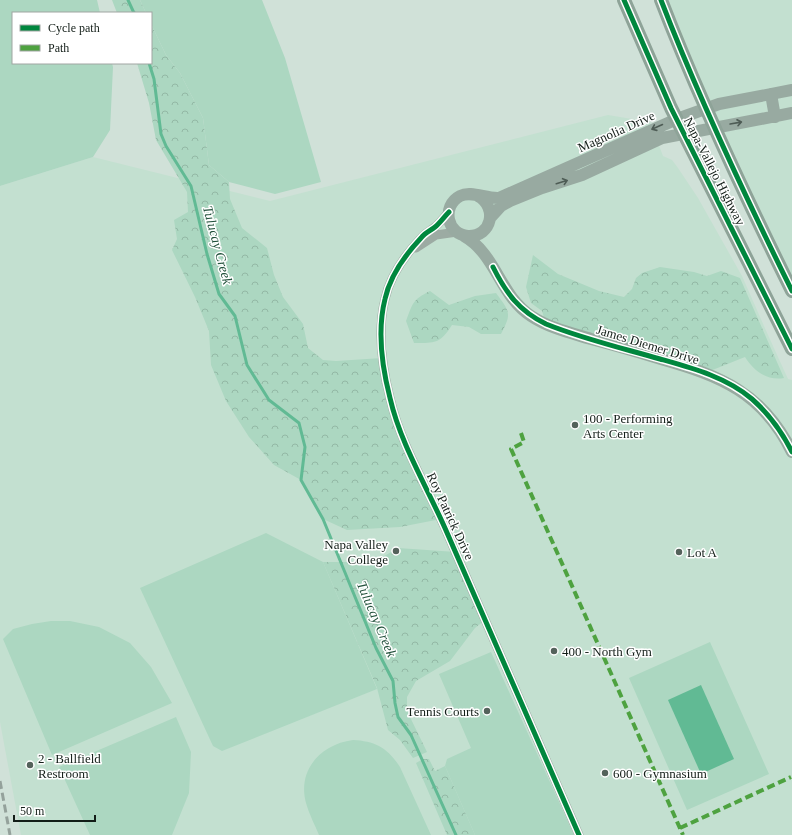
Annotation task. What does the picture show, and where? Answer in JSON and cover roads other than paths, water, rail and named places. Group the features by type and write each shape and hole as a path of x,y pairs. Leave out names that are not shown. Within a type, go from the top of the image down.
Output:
{"main road":[{"name":"Napa-Vallejo Highway","path":"624,0 676,119 746,255 792,349"},
{"name":"Napa-Vallejo Highway","path":"661,0 684,59 707,108 736,177 792,291"}],"street":[{"name":"Magnolia Drive","path":"448,212 453,201 460,196 469,194 491,198 504,196 676,119 707,108 719,104 792,90"},
{"path":"771,94 775,116"},
{"name":"Magnolia Drive","path":"461,234 476,235 483,231 501,206 542,188 582,175 662,138 792,113"},
{"path":"478,196 487,203 490,210 490,221"},
{"path":"448,212 450,223 461,234"},
{"name":"Roy Patrick Drive","path":"448,212 434,228 422,236 404,258 392,279 385,299 381,332 382,358 390,400 408,450 447,532 579,835"},
{"name":"James Diemer Drive","path":"490,221 486,234 486,246 493,267"},
{"name":"James Diemer Drive","path":"461,234 474,241 481,249 493,267 505,290 526,313 546,324 687,367 728,383 751,398 762,408 778,428 792,452"},
{"name":"Roy Patrick Drive","path":"410,252 436,235 461,234"}],"waterway":[{"name":"Tulucay Creek","path":"128,0 134,12"},
{"name":"Tulucay Creek","path":"149,64 154,79 161,134 166,146 191,186 207,254 219,294 235,316 247,365 269,400 299,423 305,447 301,480 323,519 376,648 393,681 398,717 411,735 456,835"}],"railway":[{"path":"0,781 10,835"}],"place":[{"name":"100 - Performing Arts Center","path":"575,425"},
{"name":"Napa Valley College","path":"396,551"},
{"name":"Lot A","path":"679,552"},
{"name":"400 - North Gym","path":"554,651"},
{"name":"Tennis Courts","path":"487,711"},
{"name":"2 - Ballfield Restroom","path":"30,765"},
{"name":"600 - Gymnasium","path":"605,773"}]}
